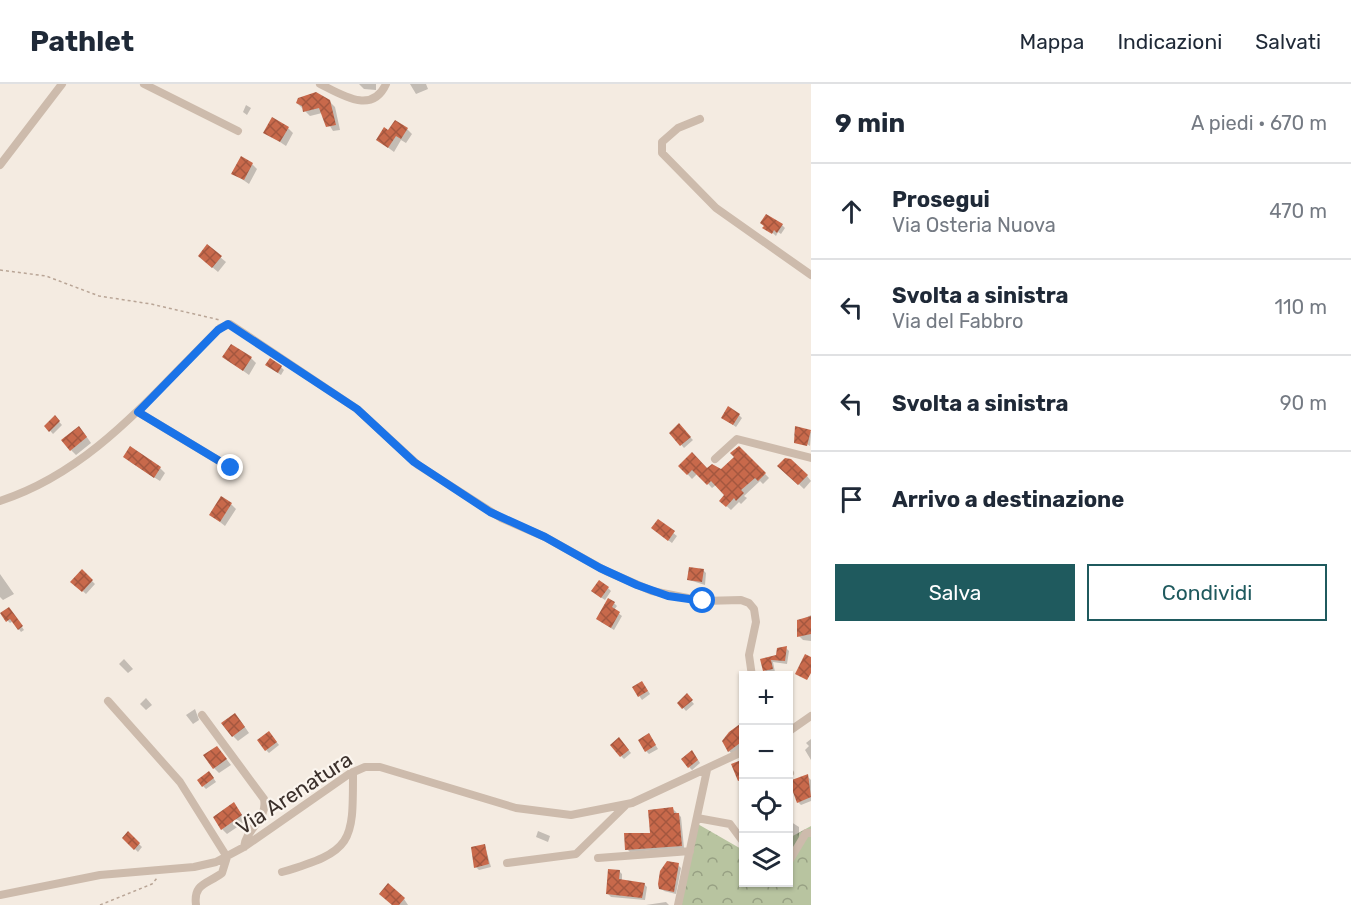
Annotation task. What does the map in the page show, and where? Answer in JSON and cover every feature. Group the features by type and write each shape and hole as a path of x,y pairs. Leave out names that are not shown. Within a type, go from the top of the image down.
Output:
{"street":[{"path":"0,165 62,84"},
{"path":"144,84 238,131"},
{"path":"320,84 351,99 364,101 377,97 386,84"},
{"path":"700,119 675,130 662,142 662,153 716,208 811,274"},
{"path":"0,501 38,486 74,466 138,412 225,324 235,326 357,409 414,462 501,518 552,540 606,571 652,591 703,601 743,600 749,603 756,618 749,655 751,671"},
{"path":"138,412 231,468"},
{"path":"715,459 736,439 811,458"},
{"path":"108,701 180,782 227,857 222,873 198,887 196,905"},
{"path":"202,715 264,799 263,813 246,836 244,847"},
{"path":"793,729 811,716"},
{"name":"Via Arenatura","path":"0,895 100,875 202,866 227,857 244,847 353,772 369,766 384,768 431,784 546,814 571,815 627,805 739,754"},
{"path":"678,905 707,770"},
{"path":"282,872 322,857 339,848 348,838 352,823 353,772"},
{"path":"507,863 576,854 627,805"},
{"path":"697,818 730,824 739,836"},
{"path":"793,856 806,833 811,833"},
{"path":"598,858 690,851"}],"path":[{"path":"0,270 51,278 99,296 215,318 225,324"},
{"path":"100,905 152,884 157,879 160,869"}],"green space":[{"path":"696,823 739,848 739,887 793,887 793,836 811,826 811,905 678,905"}],"building":[{"path":"316,92 330,100 336,125 326,127 319,108 303,112 302,106 296,103 298,98"},
{"path":"272,117 289,127 280,142 263,133"},
{"path":"395,120 408,128 401,139 396,136 388,148 376,140 384,127 388,130"},
{"path":"241,156 253,163 244,180 231,174"},
{"path":"766,214 783,224 777,233 774,230 772,234 762,228 764,226 760,223"},
{"path":"207,244 222,256 212,268 198,256"},
{"path":"231,344 252,357 243,371 222,357"},
{"path":"270,358 282,366 278,373 265,365"},
{"path":"728,406 740,414 733,425 721,418"},
{"path":"55,415 60,421 49,432 44,426"},
{"path":"679,423 691,437 680,446 669,433"},
{"path":"79,426 87,437 70,451 61,440"},
{"path":"795,426 811,430 807,446 794,443"},
{"path":"130,446 161,467 154,478 123,457"},
{"path":"739,446 766,473 758,481 755,478 741,490 744,493 736,501 734,498 726,507 719,501 724,495 711,481 707,485 692,470 687,475 678,466 692,452 707,468 712,464 721,469 734,457 730,453"},
{"path":"785,458 791,459 808,475 798,485 777,466"},
{"path":"221,496 232,503 220,522 209,515"},
{"path":"658,519 675,531 668,541 651,528"},
{"path":"689,567 704,569 702,582 687,580"},
{"path":"82,569 93,580 82,592 70,582"},
{"path":"599,580 609,587 601,598 591,591"},
{"path":"608,598 615,602 612,607 620,612 611,628 596,619"},
{"path":"9,607 23,626 18,630 10,619 6,622 0,613"},
{"path":"811,616 811,634 797,637 797,620"},
{"path":"787,646 785,661 771,660 773,669 763,671 760,659 776,655 777,648"},
{"path":"805,654 811,657 811,673 807,680 795,674"},
{"path":"642,681 648,691 638,697 632,687"},
{"path":"687,693 693,700 682,709 677,703"},
{"path":"235,713 245,727 232,737 221,723"},
{"path":"739,725 739,744 728,752 722,741"},
{"path":"269,731 277,742 265,751 257,740"},
{"path":"649,733 656,745 645,752 638,740"},
{"path":"619,737 629,750 620,757 610,745"},
{"path":"217,746 227,759 213,769 203,755"},
{"path":"692,750 698,760 688,768 681,759"},
{"path":"739,761 739,781 738,781 731,764"},
{"path":"209,771 214,778 202,787 197,780"},
{"path":"808,774 811,797 797,803 793,792 793,780"},
{"path":"234,802 242,815 221,830 213,817"},
{"path":"673,807 674,813 679,813 682,846 625,850 624,833 650,833 648,810"},
{"path":"128,831 140,843 134,850 122,838"},
{"path":"485,844 489,864 474,868 471,847"},
{"path":"667,861 679,863 674,892 659,889 660,871"},
{"path":"608,869 620,870 619,879 645,883 642,898 606,894"},
{"path":"388,883 405,898 399,905 392,905 379,894"}],"route":[{"path":"231,468 138,412 222,326 228,324 235,326 357,409 406,456 490,512 537,533 584,560 637,585 668,596 703,601"}]}
